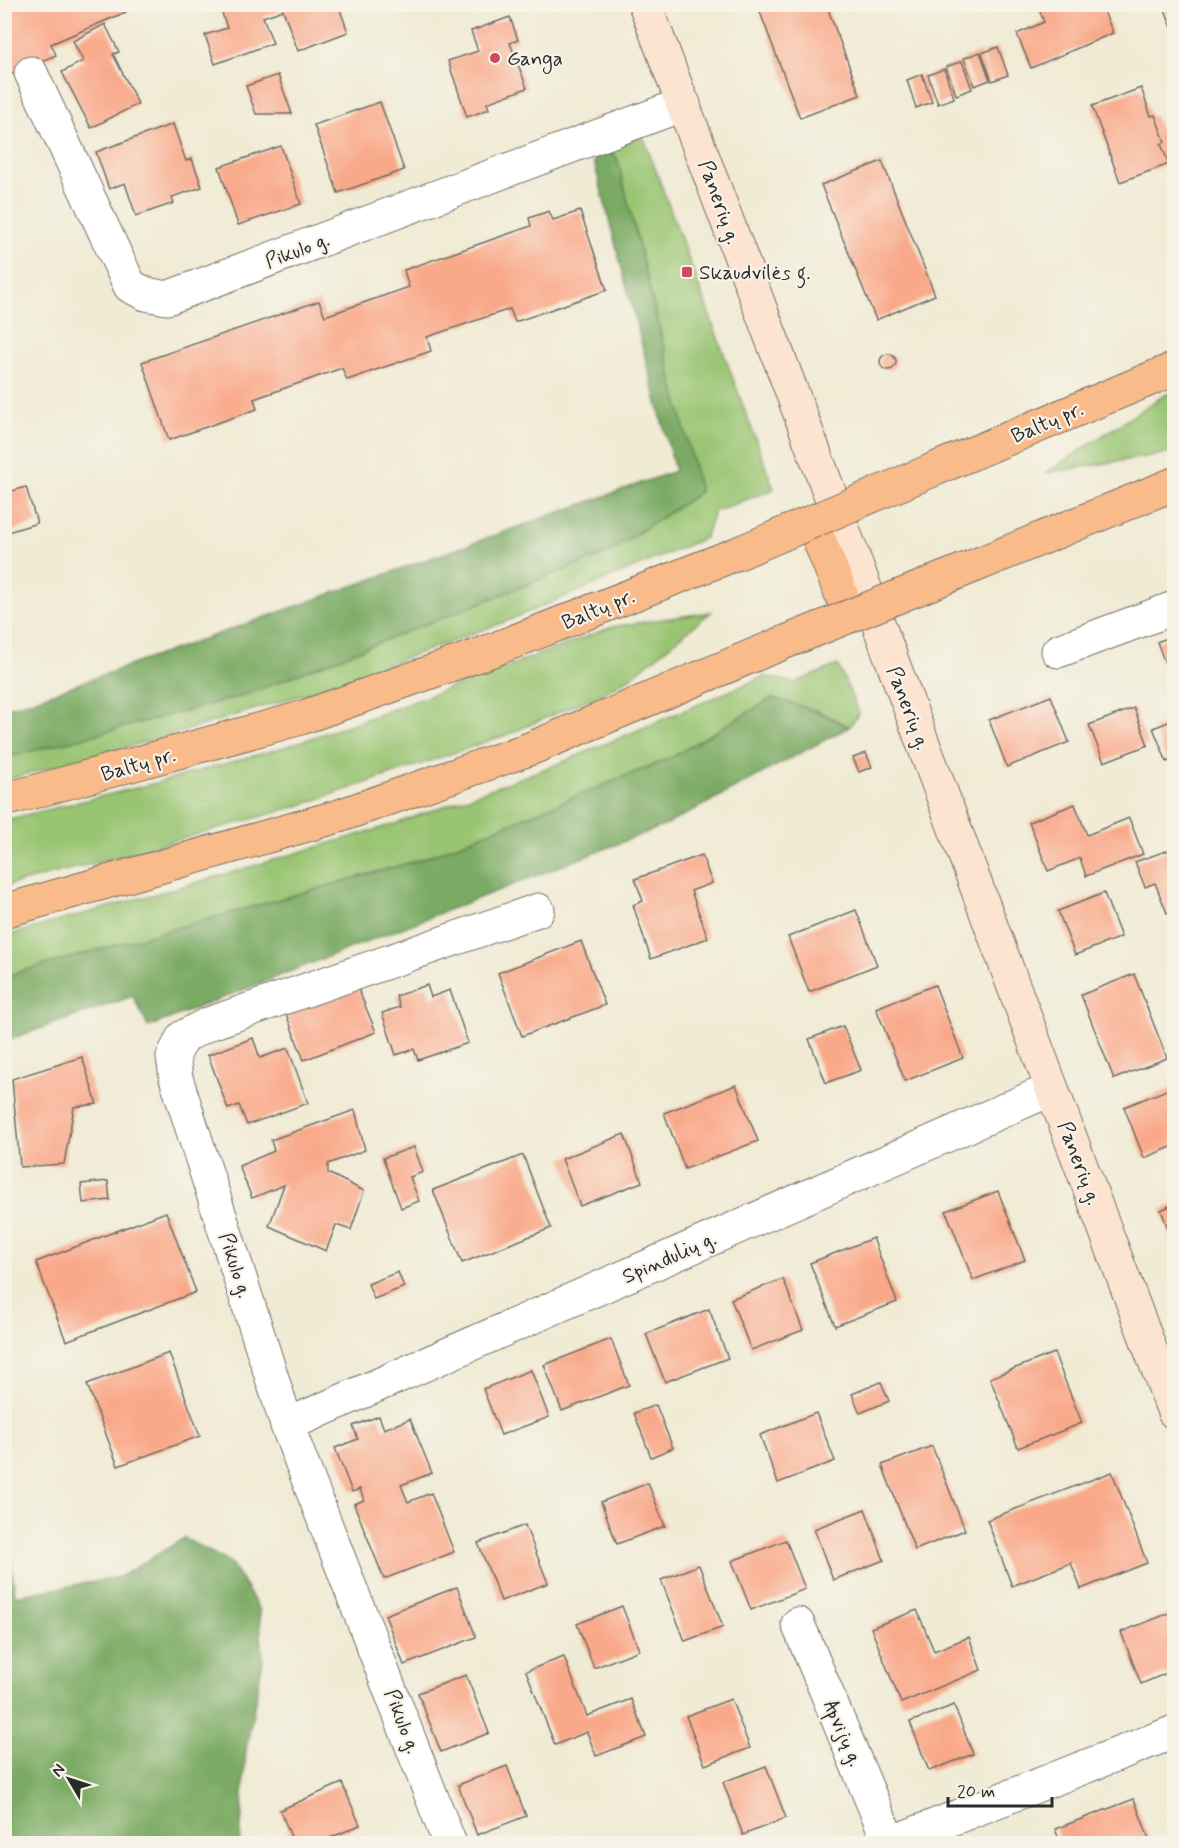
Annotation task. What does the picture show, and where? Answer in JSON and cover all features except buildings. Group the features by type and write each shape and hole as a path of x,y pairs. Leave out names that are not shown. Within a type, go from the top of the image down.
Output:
{"main road":[{"name":"Panerių g.","path":"645,4 1174,1412"},
{"name":"Baltų pr.","path":"4,800 301,718 490,651 741,552 1174,369"},
{"path":"4,911 339,816 532,748 1174,484"},
{"path":"812,522 850,616"}],"street":[{"name":"Pikulo g.","path":"31,73 130,286 146,294 167,298 684,104"},
{"path":"1058,651 1174,608"},
{"name":"Pikulo g.","path":"450,1844 287,1425 176,1078 173,1057 183,1037 208,1024 538,910"},
{"name":"Spindulių g.","path":"287,1425 1052,1089"},
{"name":"Apvijų g.","path":"798,1624 890,1843 1174,1732"}],"green space":[{"path":"643,136 774,489 714,512 705,538 507,621 318,690 171,735 5,780 5,758 242,696 608,553 700,492 617,158 605,148"},
{"path":"605,148 617,158 700,492 608,553 242,696 5,758 5,707 19,705 675,471 594,162 596,154"},
{"path":"1174,391 1174,452 1046,473 1163,396"},
{"path":"711,612 630,678 607,691 509,734 298,806 5,886 5,820 160,782 285,747 383,713 612,627"},
{"path":"838,665 859,713 849,727 821,712 772,698 672,757 423,859 5,976 5,936 398,823 558,764 765,676 794,683"},
{"path":"772,698 811,709 849,727 666,825 148,1027 133,996 5,1041 5,976 423,859 672,757"},
{"path":"4,1488 15,1596 120,1577 184,1538 231,1563 259,1609 263,1659 246,1750 240,1843 5,1843"}],"place":[{"name":"Ganga","path":"495,58"},
{"name":"Skaudvilės g.","path":"687,272"}]}
